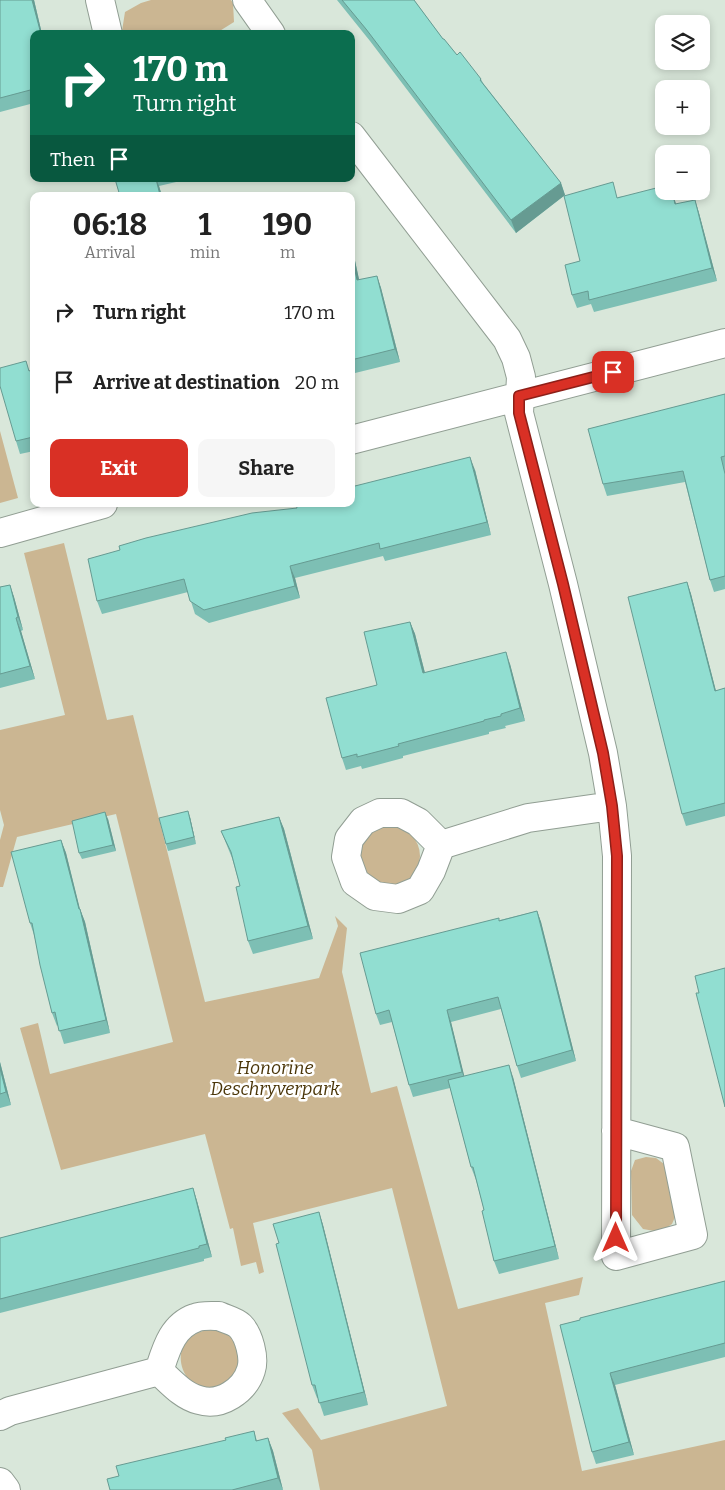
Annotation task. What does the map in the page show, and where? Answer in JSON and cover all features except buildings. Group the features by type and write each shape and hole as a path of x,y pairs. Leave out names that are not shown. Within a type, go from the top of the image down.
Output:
{"street":[{"path":"100,0 107,30"},
{"path":"247,0 267,30"},
{"path":"355,141 507,339 516,358 521,376 519,413 581,659 603,753 612,806 617,856 616,1131 616,1256 694,1235 675,1147 616,1131"},
{"path":"355,439 725,344"},
{"path":"0,534 93,507"},
{"path":"441,845 528,818 612,806"},
{"path":"0,1416 10,1411 159,1371"},
{"path":"0,1482 6,1490"}],"green space":[{"path":"151,0 231,0 233,3 234,22 221,30 122,30 125,12"},
{"path":"0,431 18,498 0,503"},
{"name":"Honorine Deschryverpark","path":"64,543 107,720 133,715 205,1002 319,978 338,926 335,916 347,928 342,972 371,1093 397,1086 458,1309 583,1277 579,1295 545,1303 582,1471 725,1440 725,1490 320,1490 312,1450 282,1413 298,1408 321,1440 447,1406 392,1188 253,1223 264,1272 259,1274 256,1262 241,1266 233,1228 230,1229 205,1134 61,1170 20,1028 38,1023 50,1074 173,1042 116,814 17,837 3,887 0,887 0,840 4,825 0,810 0,730 65,715 24,553"},
{"path":"384,826 396,826 407,831 415,839 420,850 418,868 407,881 396,886 384,886 373,881 365,873 360,862 360,850 365,839 373,831"},
{"path":"646,1157 656,1158 664,1164 678,1210 672,1224 660,1232 643,1229 632,1215 631,1171 635,1160"},
{"path":"214,1329 228,1334 234,1340 239,1352 240,1366 236,1374 220,1387 205,1389 194,1385 186,1376 182,1365 181,1353 186,1342 197,1333"}],"route":[{"path":"613,372 519,396 519,413 581,659 603,753 612,806 617,856 616,1238"}]}
